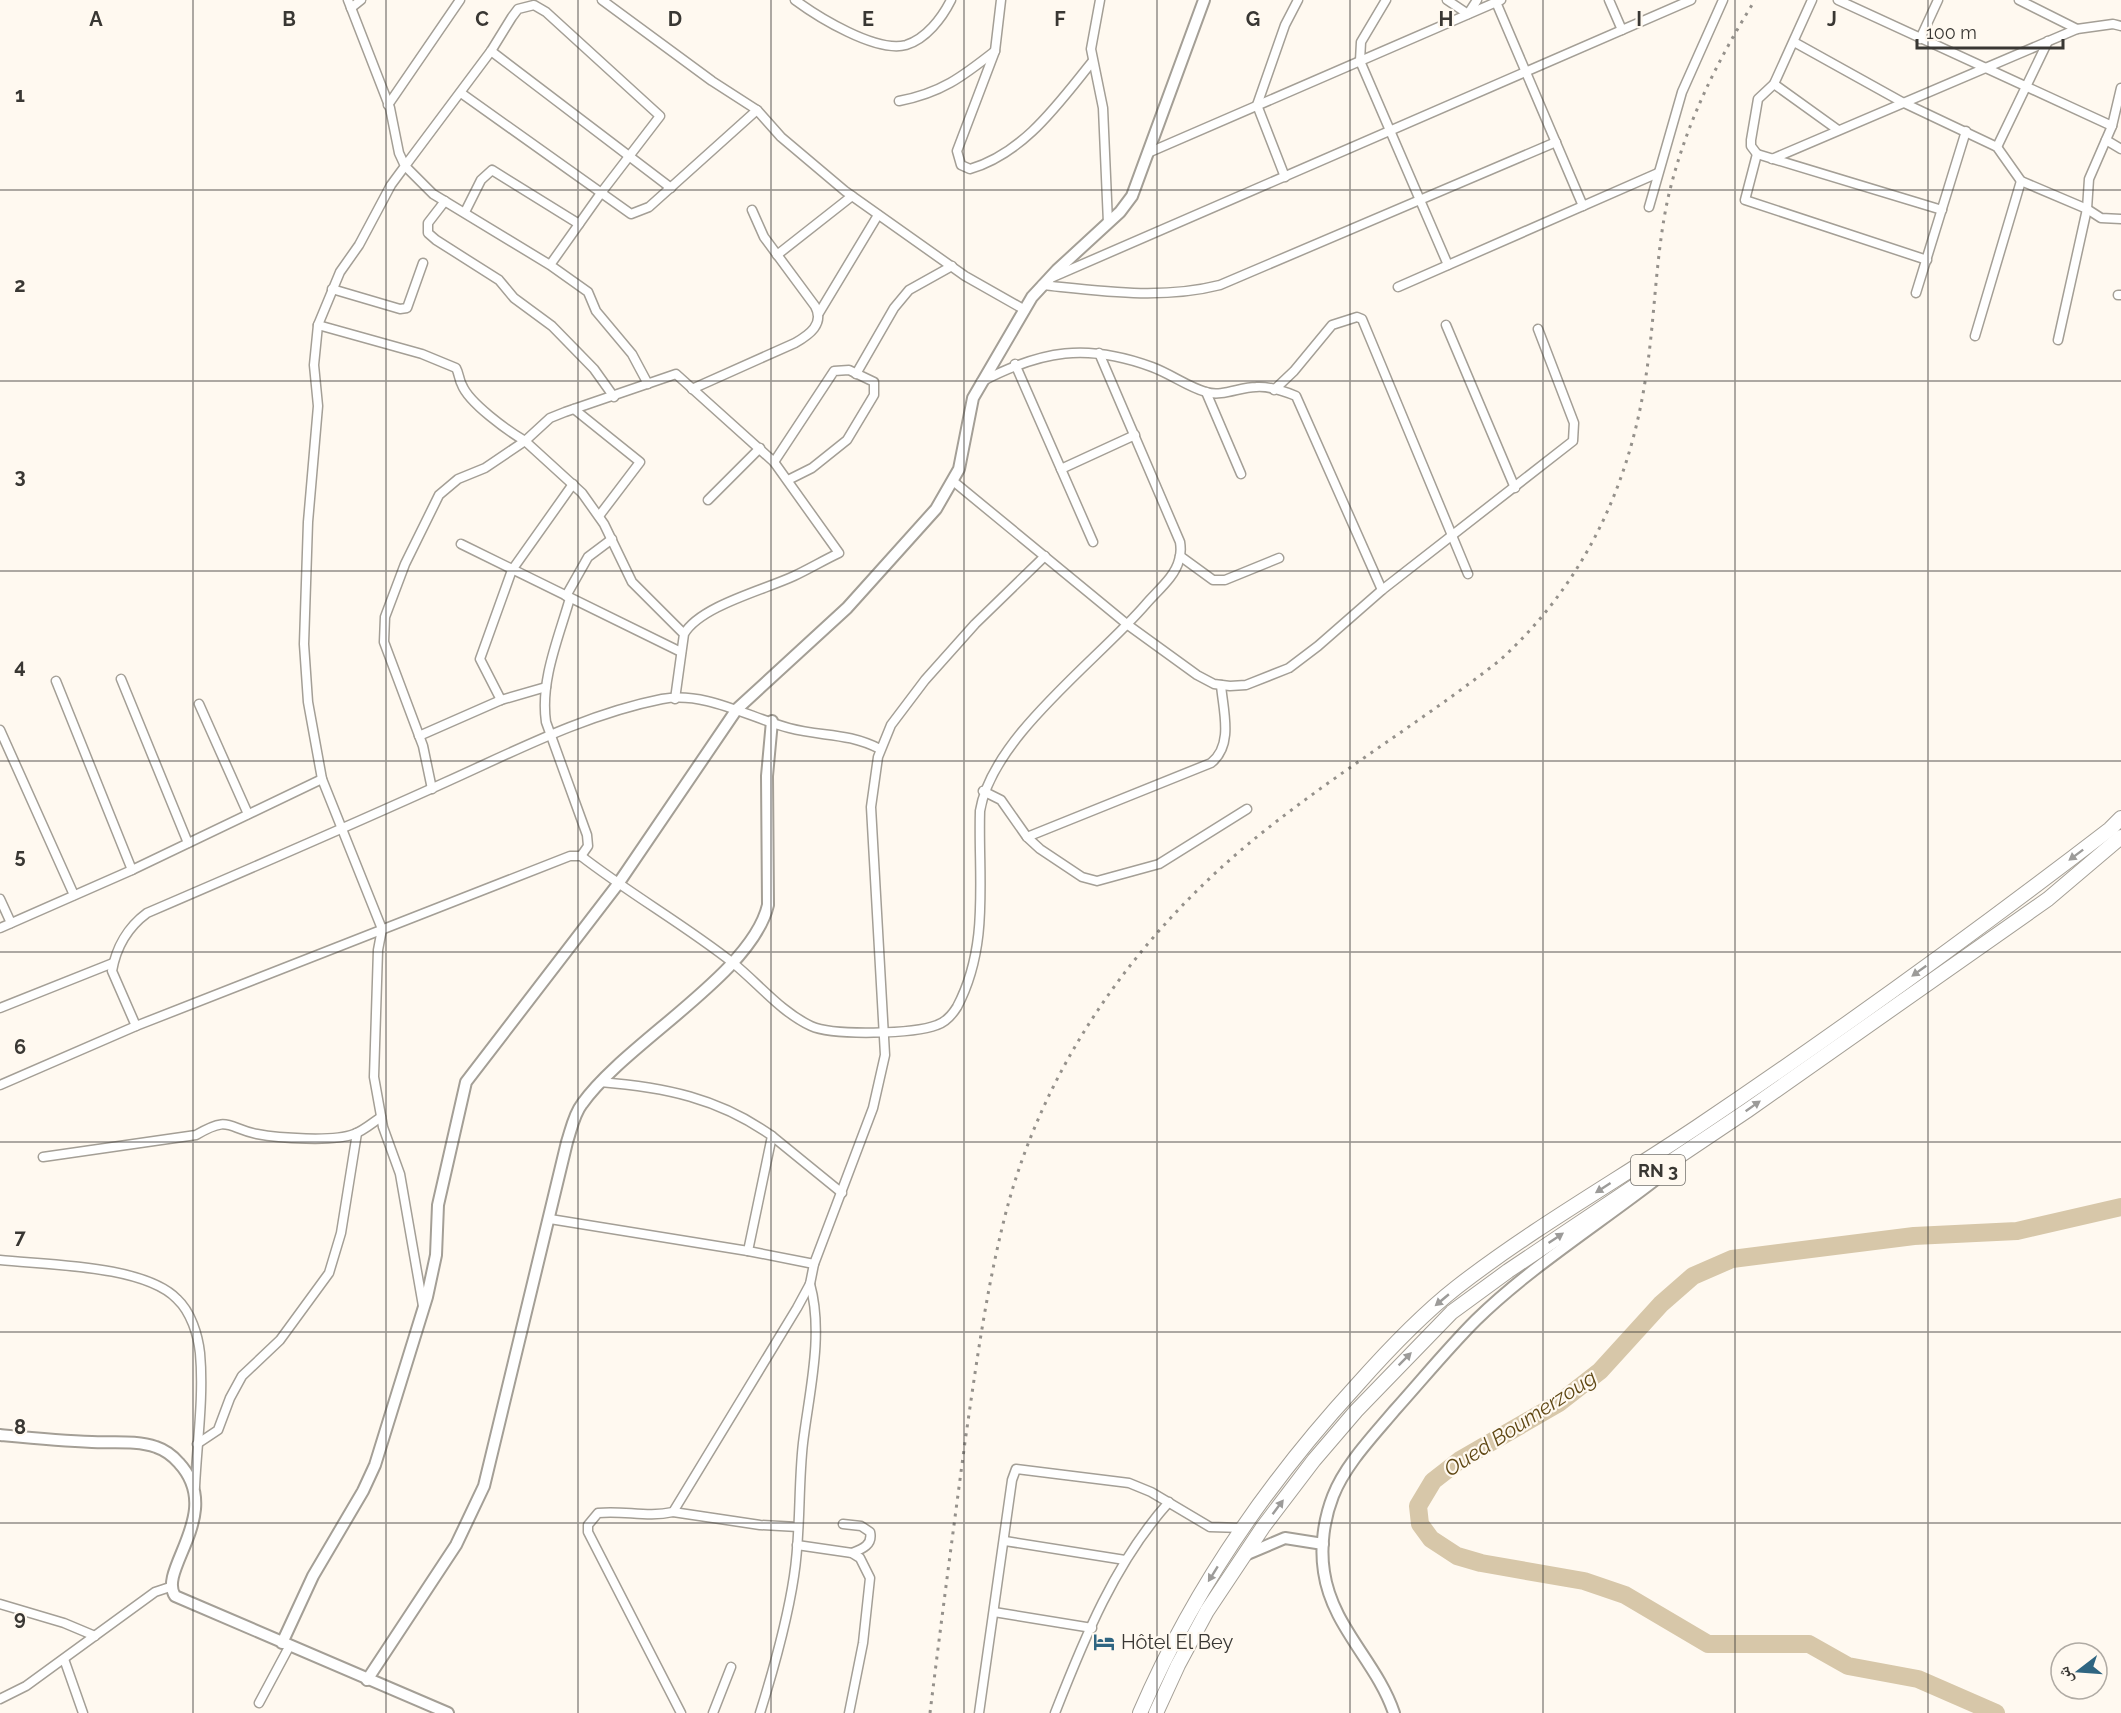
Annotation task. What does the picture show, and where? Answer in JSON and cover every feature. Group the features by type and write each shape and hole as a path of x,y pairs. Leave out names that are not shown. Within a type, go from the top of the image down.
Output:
{"highway":[{"name":"RN 3","path":"1140,1713 1177,1633 1243,1528 1293,1458 1419,1319 1458,1286 1697,1126 2013,904 2121,818"},
{"name":"RN 3","path":"1156,1713 1198,1629 1244,1555 1321,1452 1399,1365 1452,1312 1508,1271 1719,1130 2048,898 2121,837"}],"street":[{"path":"361,0 349,4 388,105 399,153 405,166 433,194 550,265 591,295 596,311 632,354 648,384"},
{"path":"388,105 460,0"},
{"path":"602,0 712,81 757,110 781,137 852,196 951,266 1025,310"},
{"path":"795,0 845,30 878,44 894,46 906,45 922,37 945,11 951,0"},
{"path":"1001,0 995,51 957,151 961,165 970,170 986,165 1021,142 1048,116 1092,62"},
{"path":"1100,0 1092,38 1092,62 1103,108 1108,223"},
{"path":"259,1703 313,1576 363,1491 375,1465 424,1309 436,1255 438,1205 442,1183 466,1082 618,884 736,709 847,608 936,509 959,469 974,398 981,382 1025,310 1045,281 1108,223 1132,196 1150,152 1182,53 1203,0"},
{"path":"1285,177 1257,105 1285,25 1298,0"},
{"path":"1386,0 1361,42 1360,61 1448,265"},
{"path":"1447,0 1468,14"},
{"path":"1468,14 1477,0"},
{"path":"1609,0 1622,30"},
{"path":"1045,281 1691,0"},
{"path":"1649,207 1682,92 1723,0"},
{"path":"1812,0 1773,84 1758,99 1754,112 1751,146 1757,154 1942,210"},
{"path":"1920,39 1938,0"},
{"path":"2019,0 2077,29"},
{"path":"1150,152 1498,1 1583,206"},
{"path":"1843,1 1982,68 2112,126"},
{"path":"424,1309 400,1174 381,1117 374,1077 378,950 382,929 322,779 308,702 303,644 308,522 318,406 314,365 318,325 332,288 405,166 461,93 518,9 534,5 546,12 659,113 659,120 601,193 550,265"},
{"path":"1772,159 2077,29 2113,24 2121,26"},
{"path":"1996,147 2048,41"},
{"path":"1794,42 1902,102 1996,147 2020,181 2087,209 2101,218 2121,219"},
{"path":"491,51 631,155 671,188"},
{"path":"899,101 939,91 959,79 995,51"},
{"path":"1773,84 1838,130"},
{"path":"2058,340 2087,209 2089,179 2112,126 2121,91"},
{"path":"461,93 631,214 649,207 757,110"},
{"path":"1916,292 1966,131"},
{"path":"2106,140 2121,148"},
{"path":"1045,281 1151,294 1202,290 1220,285 1421,201 1556,142"},
{"path":"1757,154 1745,200 1927,260"},
{"path":"465,212 481,180 492,170 579,224"},
{"path":"1398,287 1658,173"},
{"path":"1975,336 2020,181"},
{"path":"777,255 852,196"},
{"path":"445,201 428,222 428,232 436,240 499,280 514,298 552,326 594,369 614,397"},
{"path":"752,210 764,237 819,313"},
{"path":"692,389 801,340 815,328 819,313 878,214"},
{"path":"332,288 400,309 407,308 423,263"},
{"path":"856,374 894,308 909,290 951,266"},
{"path":"1274,390 1294,371 1332,325 1357,317 1362,319 1468,574"},
{"path":"318,325 422,354 456,368 462,387 481,408 506,430 525,441 573,484 599,516 632,582 684,634"},
{"path":"1446,325 1515,488"},
{"path":"953,481 1128,625 1197,675 1221,685 1246,684 1289,668 1382,590 1573,441 1575,423 1538,329"},
{"path":"981,382 1015,364 1052,353 1083,351 1151,366 1206,392 1225,392 1256,387 1296,396 1382,590"},
{"path":"0,1085 136,1026 570,856 581,856 733,963 794,1016 813,1027 832,1032 885,1031 937,1026 948,1020 957,1007 973,966 980,935 980,822 983,791 1029,723 1128,625 1172,574 1180,556 1180,542 1099,353"},
{"path":"1015,364 1093,542"},
{"path":"774,462 834,371 849,370 871,379 876,387 847,440 812,468 788,480"},
{"path":"432,789 419,736 384,642 385,617 405,564 439,495 458,479 485,468 525,441 550,418 676,374 774,462 839,553 793,577 712,611 694,621 684,634 675,699"},
{"path":"1206,392 1241,474"},
{"path":"574,410 640,462 599,516"},
{"path":"1061,469 1135,435"},
{"path":"708,500 760,448"},
{"path":"501,700 480,659 512,570 573,484"},
{"path":"581,856 588,846 587,835 551,733 544,705 546,687 568,597 588,557 612,539"},
{"path":"461,544 681,652"},
{"path":"673,1512 767,1360 810,1284 814,1264 881,1083 885,1031 871,807 873,777 880,749 891,725 925,680 975,624 1045,556"},
{"path":"1180,556 1201,573 1219,580 1245,574 1279,558"},
{"path":"121,679 188,843"},
{"path":"56,681 132,870"},
{"path":"1027,837 1211,763 1219,756 1225,738 1221,685"},
{"path":"419,736 501,700 546,687"},
{"path":"136,1026 112,971 113,963 130,928 147,913 432,789 551,733 663,699 675,699 736,709 812,732 859,738 880,749"},
{"path":"199,704 248,814"},
{"path":"367,1680 456,1545 484,1486 573,1123 580,1105 600,1082 733,963 758,931 768,905 767,776 772,721"},
{"path":"0,730 74,895"},
{"path":"0,928 132,870 322,779"},
{"path":"983,791 1000,800 1027,837 1082,877 1097,881 1160,864 1247,809"},
{"path":"0,899 11,923"},
{"path":"0,1008 113,963"},
{"path":"600,1082 681,1093 733,1111 772,1136 842,1193"},
{"path":"43,1157 196,1135 208,1128 230,1124 254,1134 330,1139 357,1133 381,1117"},
{"path":"1394,1713 1381,1685 1335,1612 1324,1572 1323,1544 1325,1521 1333,1495 1346,1473 1376,1433 1477,1319 1522,1281 1719,1130"},
{"path":"196,1444 218,1430 242,1376 280,1340 329,1272 341,1233 357,1133"},
{"path":"748,1251 772,1136"},
{"path":"549,1219 814,1264"},
{"path":"0,1260 117,1272 141,1279 176,1298 191,1320 200,1352 194,1493 191,1533 171,1577 170,1587 179,1600 448,1713"},
{"path":"760,1713 778,1654 794,1575 800,1475 815,1338 815,1302 810,1284"},
{"path":"0,1435 145,1444 158,1447 180,1464 194,1493"},
{"path":"979,1713 1012,1480 1016,1469 1020,1467 1129,1483 1140,1486 1210,1527 1243,1528"},
{"path":"1054,1713 1125,1560 1152,1521 1169,1503"},
{"path":"681,1713 588,1532 588,1525 598,1513 614,1511 657,1516 673,1512 760,1525 798,1527"},
{"path":"843,1524 861,1526 870,1532 869,1543 852,1553"},
{"path":"1244,1555 1285,1538 1323,1544"},
{"path":"1005,1541 1125,1560"},
{"path":"797,1545 852,1553 860,1558 870,1578 863,1643 849,1713"},
{"path":"0,1699 26,1686 155,1592 170,1587"},
{"path":"0,1605 64,1623 95,1636"},
{"path":"994,1612 1092,1628"},
{"path":"64,1659 83,1713"},
{"path":"713,1713 720,1701 731,1667"}],"waterway":[{"name":"Oued Boumerzoug","path":"1996,1713 1918,1679 1848,1666 1809,1644 1708,1644 1625,1595 1584,1581 1481,1563 1457,1556 1431,1539 1420,1524 1418,1506 1433,1481 1460,1460 1559,1403 1600,1371 1661,1304 1693,1276 1732,1259 1914,1236 2017,1231 2121,1207"}],"railway":[{"path":"930,1713 965,1442 987,1300 1005,1216 1040,1114 1064,1066 1122,976 1193,894 1233,857 1297,806 1499,661 1528,632 1577,569 1613,498 1627,461 1637,422 1645,382 1664,221 1683,145 1703,95 1727,47 1755,0"}],"place":[{"name":"Hôtel El Bey","path":"1104,1642"}]}
